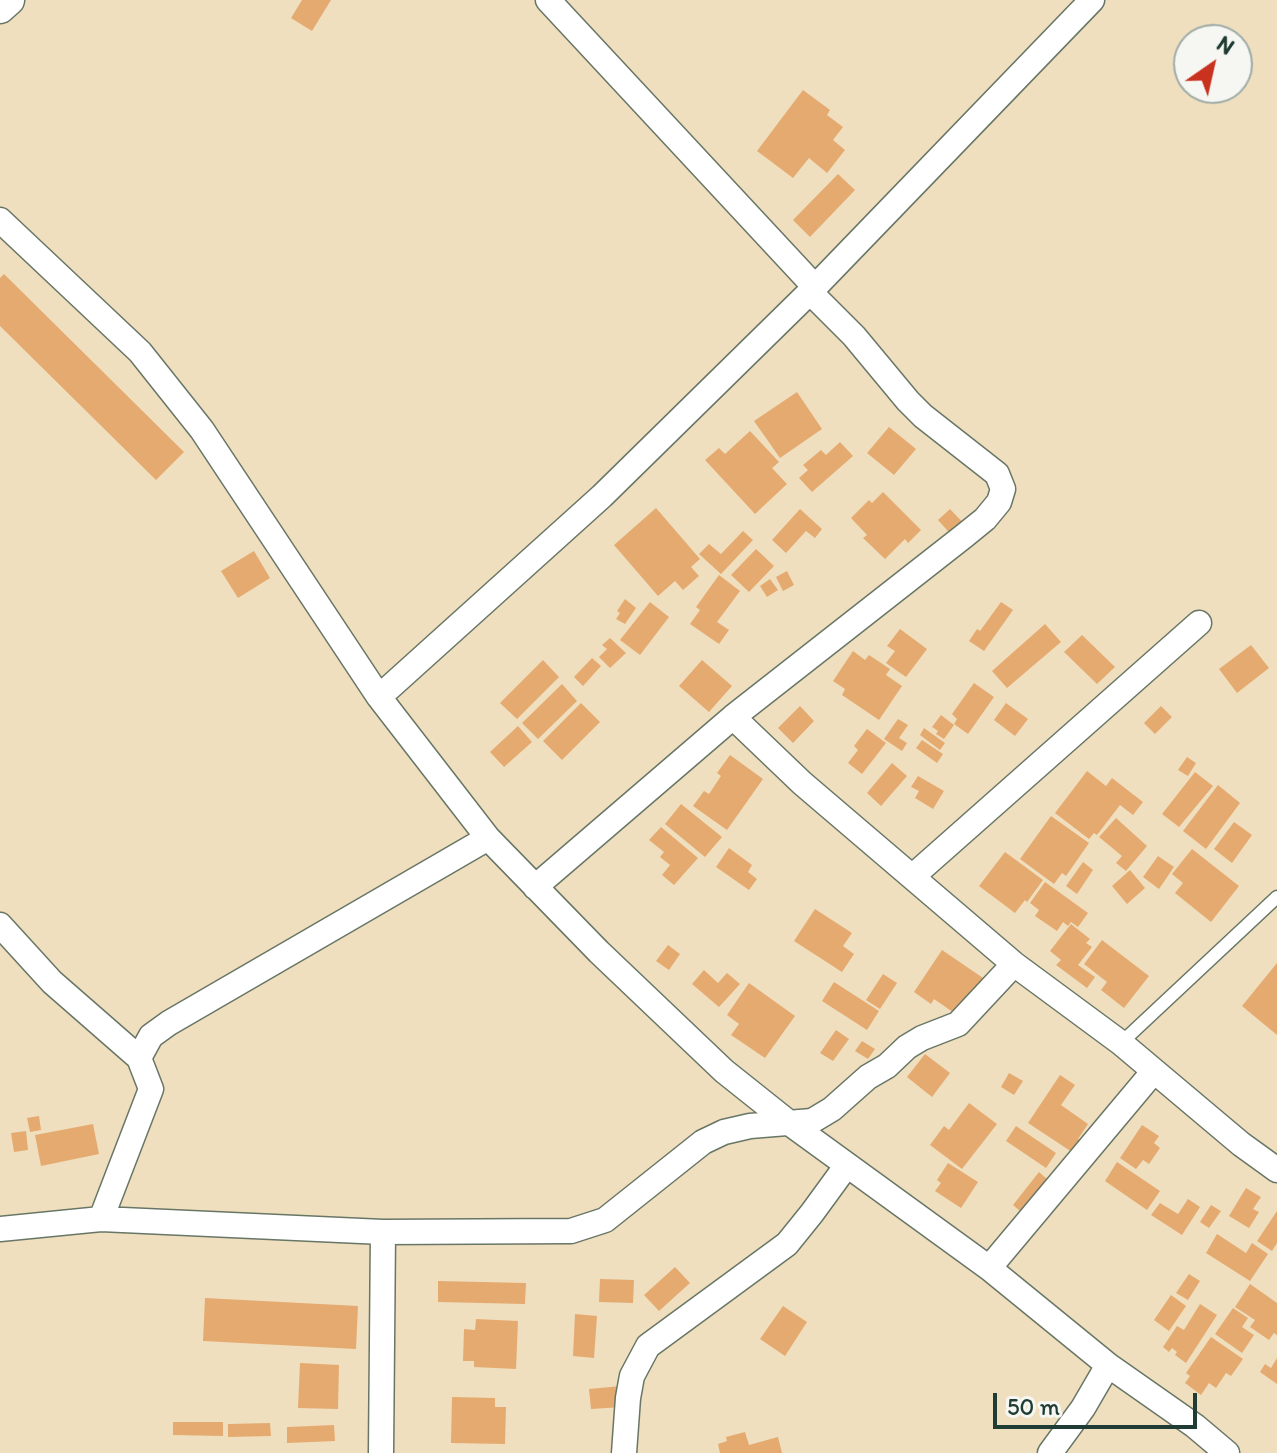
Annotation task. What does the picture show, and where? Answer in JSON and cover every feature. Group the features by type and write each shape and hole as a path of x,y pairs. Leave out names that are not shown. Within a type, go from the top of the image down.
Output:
{"street":[{"path":"0,8 9,0"},
{"path":"535,887 733,717 985,519 999,502 1003,489 997,474 908,401 813,289 548,0"},
{"path":"379,697 602,496 813,289 1092,0"},
{"path":"0,220 140,352 202,430 379,697 488,838 599,952 724,1071 788,1122 989,1268 1108,1365 1195,1426 1227,1453"},
{"path":"913,876 1199,623"},
{"path":"733,717 802,783 1014,964 1121,1043 1241,1144 1277,1170"},
{"path":"139,1058 151,1036 169,1023 488,838"},
{"path":"0,925 52,982 139,1058 151,1089 101,1219"},
{"path":"0,1229 101,1219 383,1232 571,1231 605,1220 703,1142 724,1132 750,1126 812,1121 832,1109 907,1047 958,1024 1014,964"},
{"path":"989,1268 1154,1071"},
{"path":"624,1453 632,1376 648,1346 787,1244 847,1165"},
{"path":"381,1453 383,1232"},
{"path":"1050,1453 1083,1408 1108,1365"}],"lane":[{"path":"1121,1043 1277,897"}],"building":[{"path":"302,0 331,0 312,31 291,18"},
{"path":"803,90 830,110 827,115 843,127 833,140 845,150 827,173 809,158 793,178 757,151"},
{"path":"838,174 855,190 810,237 793,220"},
{"path":"4,274 184,452 156,480 0,326 0,278"},
{"path":"797,392 822,429 780,458 754,421"},
{"path":"889,427 916,449 894,475 867,453"},
{"path":"750,431 779,462 772,468 787,484 755,514 705,460 719,448 725,454"},
{"path":"840,442 853,456 812,492 799,478 808,470 803,465 821,450 826,455"},
{"path":"883,492 921,530 908,543 905,539 885,559 863,538 867,535 851,518 869,500 872,503"},
{"path":"656,508 700,559 691,567 699,576 683,590 675,581 658,596 614,545"},
{"path":"800,509 822,529 815,538 806,531 786,553 772,540"},
{"path":"950,509 967,527 955,539 938,520"},
{"path":"743,531 753,540 721,574 699,554 709,544 721,554"},
{"path":"756,549 774,566 749,592 731,575"},
{"path":"254,551 270,578 238,598 221,571"},
{"path":"787,571 794,585 783,591 776,577"},
{"path":"719,575 740,591 717,622 729,630 719,644 690,624 700,610 696,607"},
{"path":"770,579 778,590 767,597 760,586"},
{"path":"625,599 636,608 625,624 616,619"},
{"path":"650,602 669,617 640,655 620,640"},
{"path":"1001,602 1013,610 984,651 969,641"},
{"path":"1045,624 1061,642 1007,688 992,671"},
{"path":"900,629 927,649 906,677 886,663 895,651 887,646"},
{"path":"1082,635 1115,667 1097,684 1064,652"},
{"path":"610,638 626,653 610,668 599,657 607,649 602,645"},
{"path":"1251,645 1269,668 1237,693 1219,669"},
{"path":"853,651 865,660 869,655 890,669 886,675 902,686 879,720 842,695 845,689 833,681"},
{"path":"592,658 601,666 583,686 574,677"},
{"path":"543,660 559,677 517,719 500,703"},
{"path":"702,660 732,686 709,712 679,686"},
{"path":"974,683 994,697 968,734 954,724 957,719 952,714"},
{"path":"562,684 577,701 538,739 522,723"},
{"path":"581,703 600,722 562,760 543,741"},
{"path":"1006,703 1028,719 1015,736 994,720"},
{"path":"800,706 814,721 793,743 778,728"},
{"path":"1161,706 1172,717 1155,734 1144,723"},
{"path":"941,715 954,725 944,739 932,727"},
{"path":"898,719 908,725 899,738 907,743 902,751 884,739"},
{"path":"518,726 532,742 504,767 490,752"},
{"path":"924,728 945,743 940,750 920,735"},
{"path":"867,729 886,743 862,774 848,763 858,750 854,746"},
{"path":"922,740 943,754 937,763 916,748"},
{"path":"730,755 763,779 727,830 693,806 704,791 709,794 721,776 717,773"},
{"path":"1187,757 1196,763 1188,776 1178,770"},
{"path":"892,763 907,776 881,806 867,793"},
{"path":"1087,771 1106,786 1112,778 1143,802 1133,815 1120,805 1097,835 1094,833 1089,839 1055,813"},
{"path":"1195,772 1213,786 1179,827 1162,814"},
{"path":"918,776 944,791 933,809 915,798 919,791 911,787"},
{"path":"1218,785 1240,803 1206,849 1183,831"},
{"path":"681,804 722,837 705,857 665,824"},
{"path":"1051,816 1089,843 1066,876 1062,873 1054,884 1020,859"},
{"path":"1116,818 1147,846 1126,871 1116,863 1122,856 1099,837"},
{"path":"1234,822 1252,835 1232,863 1214,849"},
{"path":"661,827 698,858 674,885 662,875 670,865 660,857 664,852 649,840"},
{"path":"729,848 752,865 748,872 757,879 749,890 716,867"},
{"path":"1192,849 1239,886 1211,922 1175,893 1183,883 1172,874"},
{"path":"1005,852 1043,880 1015,913 979,886"},
{"path":"1158,856 1174,867 1159,889 1143,877"},
{"path":"1083,862 1093,870 1077,894 1066,886"},
{"path":"1130,870 1145,888 1127,904 1112,886"},
{"path":"1045,882 1088,913 1078,927 1071,922 1068,926 1063,922 1057,931 1035,916 1039,910 1030,903"},
{"path":"815,909 852,933 843,946 854,954 842,972 794,941"},
{"path":"1071,924 1090,939 1086,943 1092,947 1078,965 1095,977 1087,988 1056,965 1061,960 1050,951"},
{"path":"1102,940 1149,976 1124,1008 1101,990 1107,982 1084,964"},
{"path":"668,945 680,954 669,970 656,961"},
{"path":"942,950 986,980 960,1017 934,999 931,1004 914,992"},
{"path":"1277,963 1277,1035 1242,1006"},
{"path":"704,970 718,983 727,973 740,984 719,1007 692,984"},
{"path":"883,974 897,983 880,1009 866,1000"},
{"path":"834,982 879,1011 867,1030 822,1001"},
{"path":"749,983 795,1016 765,1058 731,1035 739,1024 727,1015"},
{"path":"836,1030 849,1039 833,1061 820,1053"},
{"path":"862,1041 875,1049 868,1059 855,1051"},
{"path":"925,1054 950,1073 932,1097 907,1077"},
{"path":"1009,1073 1023,1081 1014,1095 1001,1087"},
{"path":"1060,1075 1075,1085 1061,1105 1088,1124 1078,1139 1083,1142 1075,1154 1028,1123"},
{"path":"969,1103 997,1124 962,1169 930,1145 944,1126 949,1130"},
{"path":"39,1116 41,1130 30,1132 27,1118"},
{"path":"93,1124 99,1154 41,1166 35,1135"},
{"path":"1142,1125 1159,1136 1154,1143 1160,1148 1149,1164 1143,1160 1136,1169 1120,1158"},
{"path":"1016,1126 1056,1153 1046,1168 1006,1141"},
{"path":"26,1131 28,1150 14,1152 11,1133"},
{"path":"1117,1162 1160,1191 1147,1210 1105,1181"},
{"path":"948,1163 978,1182 961,1208 935,1191 941,1183 937,1180"},
{"path":"1039,1172 1047,1179 1021,1212 1013,1205"},
{"path":"1246,1188 1261,1197 1253,1209 1259,1212 1249,1228 1229,1216"},
{"path":"1188,1199 1200,1207 1182,1235 1151,1215 1160,1203 1178,1214"},
{"path":"1211,1205 1221,1211 1209,1228 1200,1222"},
{"path":"1277,1211 1277,1243 1272,1251 1257,1241"},
{"path":"1217,1234 1246,1253 1252,1243 1268,1254 1250,1281 1206,1253"},
{"path":"675,1267 690,1283 659,1311 644,1295"},
{"path":"1189,1274 1200,1281 1188,1300 1176,1293"},
{"path":"600,1279 634,1280 633,1303 599,1302"},
{"path":"438,1281 526,1283 525,1304 438,1302"},
{"path":"1250,1284 1277,1303 1277,1335 1274,1333 1269,1340 1250,1327 1255,1320 1235,1307"},
{"path":"1171,1295 1186,1306 1169,1331 1154,1320"},
{"path":"205,1298 358,1306 356,1349 203,1341"},
{"path":"1200,1304 1217,1315 1186,1363 1175,1355 1177,1352 1172,1348 1169,1352 1163,1347 1177,1326 1184,1330"},
{"path":"783,1306 807,1322 785,1356 760,1339"},
{"path":"1233,1308 1248,1318 1242,1327 1254,1335 1242,1353 1215,1334"},
{"path":"575,1314 597,1316 594,1358 573,1356"},
{"path":"476,1319 518,1321 516,1369 474,1367 474,1361 463,1361 464,1329 475,1330"},
{"path":"1211,1337 1243,1359 1231,1376 1226,1373 1216,1388 1209,1383 1201,1395 1185,1383 1190,1376 1186,1373"},
{"path":"1277,1358 1277,1384 1260,1372 1265,1364 1271,1368"},
{"path":"300,1363 339,1365 338,1409 298,1408"},
{"path":"621,1386 622,1407 591,1409 589,1389"},
{"path":"452,1397 495,1398 495,1407 506,1407 505,1444 451,1443"},
{"path":"173,1422 223,1422 223,1436 173,1435"},
{"path":"270,1423 271,1436 228,1437 228,1424"},
{"path":"334,1425 335,1441 287,1443 287,1427"},
{"path":"745,1432 749,1445 778,1437 782,1453 720,1453 718,1444 727,1441 726,1437"}]}
